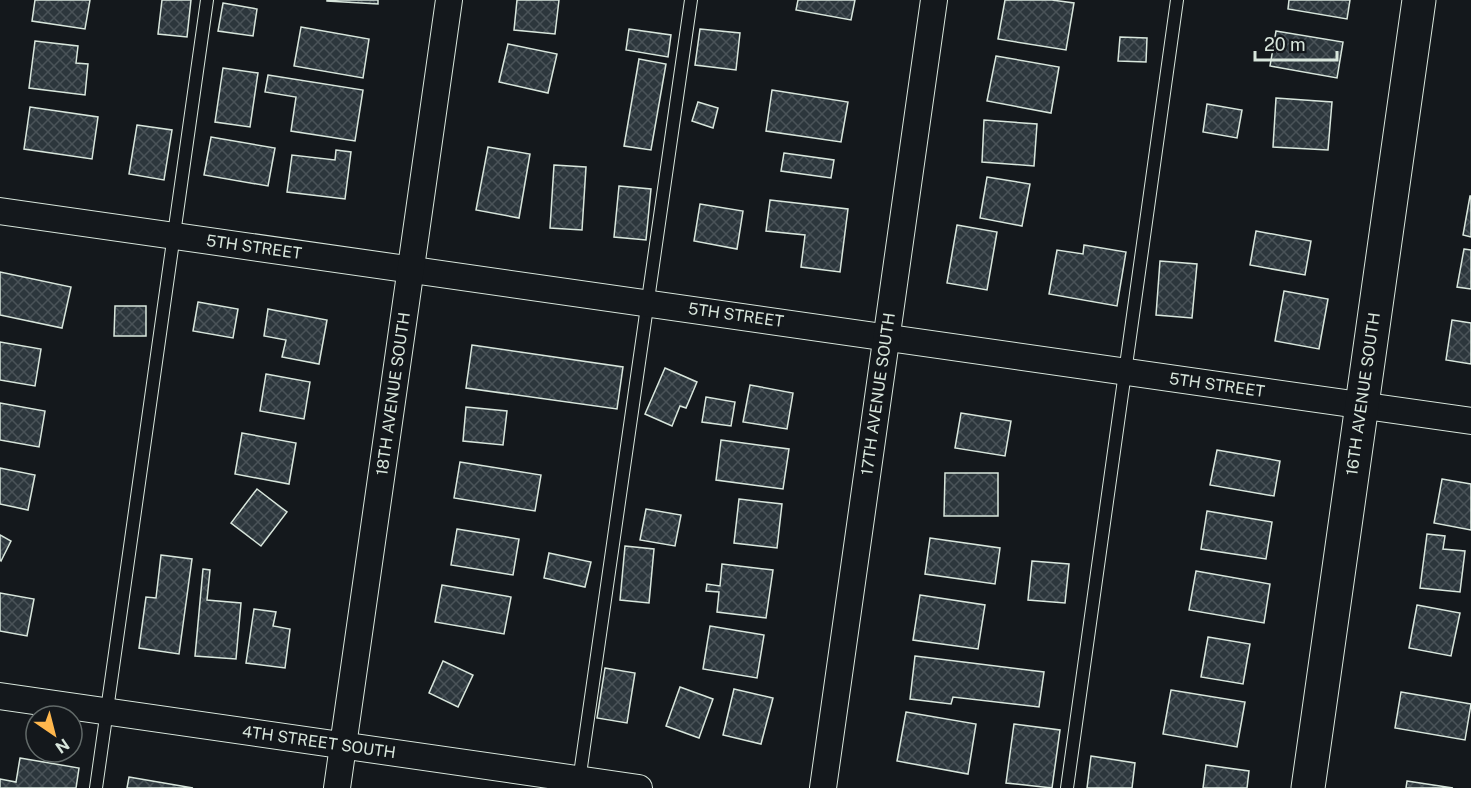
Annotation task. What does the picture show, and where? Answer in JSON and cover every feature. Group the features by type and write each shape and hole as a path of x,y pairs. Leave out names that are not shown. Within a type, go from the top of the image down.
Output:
{"street":[{"name":"18TH AVENUE SOUTH","path":"337,788 449,0"},
{"name":"17TH AVENUE SOUTH","path":"823,788 934,0"},
{"name":"16TH AVENUE SOUTH","path":"1308,788 1419,0"},
{"name":"5TH STREET","path":"0,211 1471,421"},
{"name":"4TH STREET SOUTH","path":"0,696 343,745 578,784 639,788"}],"lane":[{"path":"96,788 207,0"},
{"path":"578,784 692,0"},
{"path":"1067,788 1177,0"}],"building":[{"path":"35,0 90,0 85,29 32,21"},
{"path":"162,0 191,0 187,37 158,34"},
{"path":"378,0 378,4 327,1"},
{"path":"517,0 559,0 555,34 514,30"},
{"path":"798,0 855,0 851,20 796,10"},
{"path":"1005,0 1052,0 1074,3 1066,50 998,39"},
{"path":"1289,0 1350,0 1347,19 1288,9"},
{"path":"223,3 257,9 253,36 218,31"},
{"path":"301,27 369,39 363,78 294,66"},
{"path":"629,29 671,35 668,57 626,50"},
{"path":"700,29 740,33 736,70 695,65"},
{"path":"1276,31 1343,42 1337,78 1270,66"},
{"path":"1120,37 1147,38 1146,62 1118,61"},
{"path":"35,41 78,46 76,63 88,64 85,95 29,88"},
{"path":"508,44 557,54 548,93 499,82"},
{"path":"996,56 1059,67 1051,113 987,101"},
{"path":"639,59 666,64 651,150 624,146"},
{"path":"223,68 258,73 250,127 215,122"},
{"path":"268,75 363,90 355,141 291,131 296,97 265,92"},
{"path":"772,90 848,102 841,142 766,131"},
{"path":"1276,98 1332,102 1328,150 1273,147"},
{"path":"698,102 718,108 713,128 692,121"},
{"path":"1207,104 1242,110 1237,138 1203,132"},
{"path":"30,107 98,117 92,159 24,149"},
{"path":"984,120 1037,124 1034,166 982,162"},
{"path":"137,125 172,130 164,180 129,174"},
{"path":"211,137 275,148 268,186 204,175"},
{"path":"488,147 530,154 519,218 476,210"},
{"path":"336,150 351,152 345,199 287,192 292,155 335,160"},
{"path":"784,153 834,160 831,178 781,171"},
{"path":"554,165 586,167 582,230 550,228"},
{"path":"987,177 1030,184 1022,226 980,218"},
{"path":"619,186 651,189 646,240 614,237"},
{"path":"1471,196 1471,237 1463,235"},
{"path":"770,200 848,209 840,272 801,267 805,235 766,231"},
{"path":"700,204 743,211 737,249 694,241"},
{"path":"957,225 997,232 987,290 947,283"},
{"path":"1256,231 1311,241 1305,275 1250,265"},
{"path":"1084,245 1126,252 1117,306 1049,294 1057,250 1083,254"},
{"path":"1464,249 1471,250 1471,289 1457,287"},
{"path":"1160,261 1197,264 1192,318 1156,315"},
{"path":"0,272 71,287 62,328 0,315"},
{"path":"1284,291 1328,299 1319,349 1275,341"},
{"path":"198,302 238,309 233,338 193,331"},
{"path":"115,306 146,306 146,336 114,336"},
{"path":"268,309 327,320 319,364 282,357 286,340 264,336"},
{"path":"1452,320 1471,323 1471,364 1446,360"},
{"path":"0,342 41,349 35,386 0,380"},
{"path":"472,345 623,367 617,409 466,388"},
{"path":"665,368 697,382 686,408 680,406 672,426 645,414"},
{"path":"266,374 310,382 304,419 260,411"},
{"path":"750,385 793,393 787,429 743,422"},
{"path":"706,397 735,402 731,426 702,422"},
{"path":"0,403 45,411 39,447 0,440"},
{"path":"466,407 507,411 503,445 463,441"},
{"path":"961,413 1011,421 1005,456 955,448"},
{"path":"242,433 296,443 289,484 235,474"},
{"path":"721,440 789,449 783,489 716,480"},
{"path":"1217,450 1280,461 1274,496 1210,485"},
{"path":"460,462 541,475 535,511 454,498"},
{"path":"0,468 35,475 28,510 0,504"},
{"path":"945,473 998,473 998,516 944,516"},
{"path":"1442,479 1471,484 1471,530 1434,523"},
{"path":"257,489 287,512 261,546 231,523"},
{"path":"739,499 782,504 777,548 734,543"},
{"path":"646,509 681,515 675,546 640,540"},
{"path":"1207,511 1272,522 1266,559 1201,549"},
{"path":"457,529 519,539 513,575 451,565"},
{"path":"1427,534 1445,536 1443,549 1465,551 1460,592 1420,588"},
{"path":"0,535 11,541 1,561 0,560"},
{"path":"930,538 1000,548 995,584 925,574"},
{"path":"625,546 654,549 649,603 620,600"},
{"path":"549,553 591,562 585,587 544,578"},
{"path":"161,555 192,559 179,654 139,648 146,597 156,598"},
{"path":"1032,561 1069,564 1065,603 1028,600"},
{"path":"722,564 773,570 766,618 717,612 719,592 706,591 707,584 720,586"},
{"path":"203,569 210,570 207,600 241,603 236,659 195,656"},
{"path":"1196,571 1270,584 1264,623 1189,610"},
{"path":"442,585 511,597 504,634 435,622"},
{"path":"0,593 34,599 27,636 0,631"},
{"path":"920,595 985,605 978,649 913,640"},
{"path":"1417,605 1460,613 1451,656 1409,648"},
{"path":"254,609 276,612 273,626 290,629 285,668 246,663"},
{"path":"710,626 764,635 757,678 703,669"},
{"path":"1208,637 1250,644 1243,684 1201,677"},
{"path":"915,656 1044,672 1039,707 953,697 951,704 910,699"},
{"path":"443,661 473,675 458,707 429,693"},
{"path":"605,668 635,673 627,723 597,718"},
{"path":"680,687 713,699 699,738 666,726"},
{"path":"734,689 773,698 761,744 723,735"},
{"path":"1171,690 1245,702 1237,747 1163,734"},
{"path":"1401,692 1471,704 1465,740 1395,728"},
{"path":"906,712 976,724 968,774 897,761"},
{"path":"1014,724 1060,730 1052,788 1006,783"},
{"path":"1091,756 1135,763 1132,788 1087,788"},
{"path":"20,758 24,759 24,764 55,764 79,768 76,788 0,788 0,779 16,782"},
{"path":"1206,765 1249,771 1247,788 1203,788"},
{"path":"129,777 193,788 127,788"},
{"path":"1407,781 1453,788 1406,788"}]}
